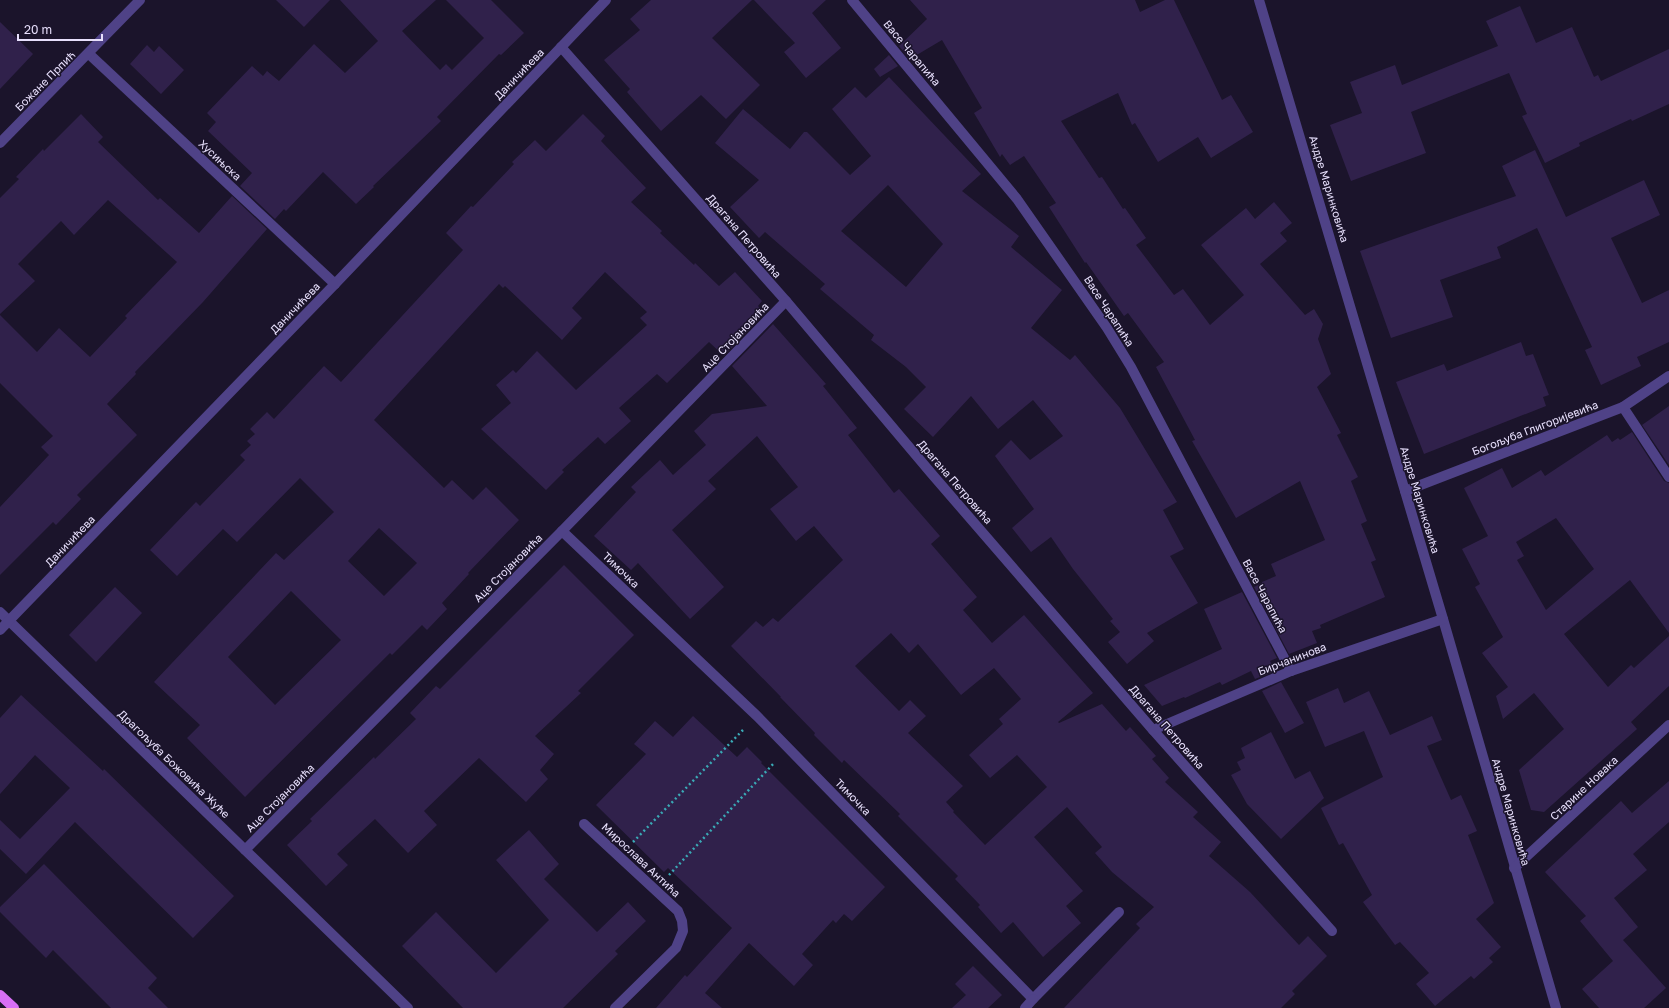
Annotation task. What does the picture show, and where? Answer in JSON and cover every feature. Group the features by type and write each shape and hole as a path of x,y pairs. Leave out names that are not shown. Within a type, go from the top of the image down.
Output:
{"main road":[{"path":"0,995 14,1008"}],"street":[{"name":"Божане Прпић","path":"0,143 89,54 140,0"},
{"name":"Даничићева","path":"0,630 335,284 606,0"},
{"name":"Васе Чарапића","path":"852,0 1017,199 1107,328 1131,367 1291,671"},
{"name":"Андре Маринковића","path":"1259,0 1443,619 1514,868 1556,1008"},
{"name":"Драгана Петровића","path":"561,47 786,301 931,473 1153,730 1332,931"},
{"name":"Хусињска","path":"89,54 335,284"},
{"name":"Аце Стојановића","path":"245,850 562,531 786,301"},
{"name":"Богољуба Глигоријевића","path":"1405,491 1623,407 1669,376"},
{"path":"1623,407 1669,476"},
{"name":"Тимочка","path":"562,531 757,716 1033,999"},
{"name":"Драгољуба Божовића Жуће","path":"0,612 408,1008"},
{"name":"Бирчанинова","path":"1153,730 1291,671 1443,619"},
{"name":"Старине Новака","path":"1514,868 1669,725"},
{"name":"Мирослава Антића","path":"584,824 678,911 682,921 683,932 676,948 615,1008"},
{"path":"1025,1008 1120,912"}],"path":[{"path":"619,857 757,716"},
{"path":"655,890 788,748"}],"building":[{"path":"276,0 330,0 304,27"},
{"path":"340,0 436,0 402,31 440,70 446,64 452,70 484,38 446,0 491,0 524,33 501,55 499,54 437,117 441,121 356,204 323,172 286,211 284,209 275,219 240,186 252,173 208,131 216,122 207,113 252,66 263,76 267,71 279,81 314,44 345,73 378,41"},
{"path":"651,0 752,0 712,38 760,85 726,119 701,95 661,131 627,92 630,89 604,60 640,30 630,19"},
{"path":"754,0 826,0 812,13 841,48 806,78 784,52 795,43"},
{"path":"910,0 1135,0 1140,12 1165,0 1174,0 1222,100 1231,95 1253,132 1211,158 1198,137 1158,162 1135,123 1132,125 1118,93 1061,121 1099,178 1102,177 1123,209 1125,208 1146,238 1136,245 1174,295 1183,289 1210,325 1244,295 1201,245 1246,208 1255,219 1274,202 1292,223 1280,233 1287,241 1260,264 1305,315 1314,309 1323,324 1318,339 1331,374 1317,387 1341,433 1337,435 1358,477 1351,481 1367,521 1361,524 1376,560 1371,562 1385,597 1320,625 1321,628 1312,631 1317,643 1289,654 1254,587 1276,576 1271,564 1325,540 1300,481 1236,518 1192,441 1195,440 1156,367 1164,362 1128,313 1124,316 1086,262 1085,263 1049,207 1056,203 1024,156 1010,165 1002,154 1000,157 974,113 982,108 942,40 910,59 899,46 927,19"},
{"path":"1520,6 1536,43 1572,27 1594,77 1598,75 1601,81 1669,49 1669,104 1632,121 1631,119 1579,143 1580,146 1545,163 1522,116 1527,114 1509,73 1411,112 1426,153 1351,181 1330,125 1362,113 1350,82 1395,65 1402,85 1498,46 1486,21"},
{"path":"0,22 33,54 0,89"},
{"path":"147,45 154,52 159,46 184,70 161,94 130,64"},
{"path":"889,55 898,66 880,77 874,69"},
{"path":"889,77 981,174 962,191 1019,236 1011,247 1062,290 1031,328 1070,360 1075,355 1120,408 1177,502 1163,510 1184,549 1170,556 1198,603 1147,633 1154,641 1127,664 1108,642 1120,632 1110,621 1113,619 1073,569 1051,537 1031,552 1012,528 1034,509 995,456 1011,440 1030,460 1063,436 1033,400 998,429 971,396 933,437 904,409 926,387 906,367 871,340 874,335 820,289 825,284 765,232 759,238 730,207 759,180 715,143 743,109 790,149 804,132 807,132 850,175 871,156 832,109 855,87 866,98","holes":["888,185 943,244 906,287 841,231"]},
{"path":"81,114 103,137 98,142 158,200 160,198 199,233 232,196 267,229 203,302 135,372 136,374 107,404 137,435 77,495 81,499 56,525 53,522 0,575 0,507 49,455 41,447 53,436 0,383 0,315 37,352 59,328 90,357 127,318 125,316 177,262 108,200 74,235 61,221 18,264 35,281 0,314 0,198 19,179 16,177 43,149 44,151"},
{"path":"583,114 605,136 601,141 646,188 631,202 662,231 660,233 719,286 735,272 762,301 758,306 764,314 724,356 709,342 667,383 657,374 619,408 631,421 605,444 598,437 562,470 564,472 546,490 481,429 511,403 496,385 513,370 516,373 537,351 576,390 647,325 640,318 647,312 605,272 572,308 582,318 562,340 505,286 503,288 499,284 374,420 444,488 452,480 473,500 486,487 519,520 468,573 469,574 442,603 447,609 427,630 422,625 392,655 390,653 245,797 187,738 200,725 154,682 276,553 284,560 334,512 300,478 237,542 223,529 177,576 150,550 196,502 200,506 245,460 240,455 251,445 247,441 255,434 250,429 267,412 274,419 324,366 341,382 463,250 446,233 471,206 473,207 514,164 512,162 535,140 546,151","holes":["379,528 417,563 384,596 348,561","291,591 341,640 275,705 228,657"]},
{"path":"1535,150 1566,217 1644,180 1660,215 1611,238 1642,303 1669,290 1669,342 1637,357 1641,366 1601,385 1585,350 1592,347 1537,228 1497,247 1501,258 1440,280 1453,317 1391,338 1360,251 1516,196 1502,166"},
{"path":"773,324 826,384 823,386 857,428 848,435 894,493 899,489 940,536 931,544 977,597 963,610 992,643 1024,615 1093,693 1058,722 1059,723 1102,704 1126,731 1130,727 1156,756 1152,759 1169,778 1165,782 1198,812 1193,817 1221,842 1209,856 1250,892 1299,945 1308,936 1327,956 1292,991 1295,994 1281,1008 1064,1008 1140,928 1136,924 1154,907 1112,872 1095,853 1102,847 1067,807 1034,837 1083,891 1066,906 1081,923 1043,957 1013,922 1001,933 978,907 980,905 955,879 958,876 898,816 900,814 844,760 842,763 731,646 756,621 763,627 773,618 778,622 843,560 814,526 796,541 770,509 798,487 757,436 708,481 716,489 672,530 724,587 690,619 638,563 631,570 594,536 636,492 631,487 660,460 673,475 706,445 694,431 712,414 767,406 732,366","holes":["891,633 909,653 918,644 961,695 994,668 1021,699 999,719 1003,724 969,755 990,778 1017,755 1047,787 985,845 953,812 954,811 946,802 963,786 908,733 926,716 910,700 899,711 855,666"]},
{"path":"1521,342 1526,356 1533,354 1549,395 1543,397 1546,406 1424,454 1396,382 1444,364 1447,371"},
{"path":"1669,406 1669,465 1642,425"},
{"path":"1632,432 1664,481 1669,483 1669,633 1630,580 1564,634 1608,687 1631,665 1634,668 1669,636 1669,686 1631,722 1637,729 1544,812 1531,810 1519,770 1564,729 1534,693 1503,719 1496,696 1508,687 1482,653 1503,637 1475,587 1480,584 1462,549 1488,536 1464,488 1502,468 1512,488 1541,470 1545,476 1607,435 1612,442 1618,438 1620,440","holes":["1556,518 1594,569 1546,610 1517,560 1524,556 1516,542"]},
{"path":"564,565 634,635 578,691 581,693 535,736 554,754 540,770 548,779 526,802 479,758 424,811 437,825 408,853 375,819 337,854 348,865 326,886 287,845 312,821 310,819 416,719 410,713 436,686 440,689"},
{"path":"115,587 142,613 96,662 69,635"},
{"path":"1242,592 1277,658 1270,661 1275,671 1255,679 1251,671 1222,685 1220,682 1185,698 1184,697 1162,706 1144,685 1222,649 1204,609"},
{"path":"1281,682 1304,723 1285,733 1262,691"},
{"path":"1338,688 1344,703 1369,691 1390,735 1432,716 1442,740 1427,746 1451,800 1461,795 1477,831 1468,835 1494,903 1476,919 1501,947 1489,958 1493,962 1474,979 1471,976 1435,1006 1416,984 1429,973 1400,942 1395,945 1363,902 1372,895 1343,843 1339,845 1321,808 1383,777 1364,731 1325,747 1306,702"},
{"path":"21,695 103,771 104,769 234,896 193,938 75,822 26,874 0,849 0,820 20,839 70,788 35,755 0,794 0,718"},
{"path":"693,716 737,757 747,747 762,762 761,763 885,887 852,921 844,914 836,923 833,920 802,954 813,965 794,986 749,943 705,993 722,1008 656,1008 685,975 687,977 732,928 668,868 664,872 596,805 646,754 634,744 655,721 673,737"},
{"path":"1271,732 1295,779 1310,771 1324,798 1281,839 1247,804 1231,775 1241,770 1237,762 1245,758 1241,748"},
{"path":"1669,781 1669,822 1633,854 1647,870 1614,898 1638,927 1623,940 1666,988 1644,1008 1599,1008 1582,989 1613,961 1580,921 1586,916 1545,872 1621,801 1632,813"},
{"path":"529,830 559,864 544,879 597,932 628,902 646,921 615,951 618,954 563,1008 463,1008 402,946 436,912 496,973 549,920 496,860"},
{"path":"44,864 157,978 148,988 168,1008 111,1008 53,950 46,958 0,912 0,907"},
{"path":"973,966 1002,995 988,1008 952,1008 966,995 955,984"}]}
